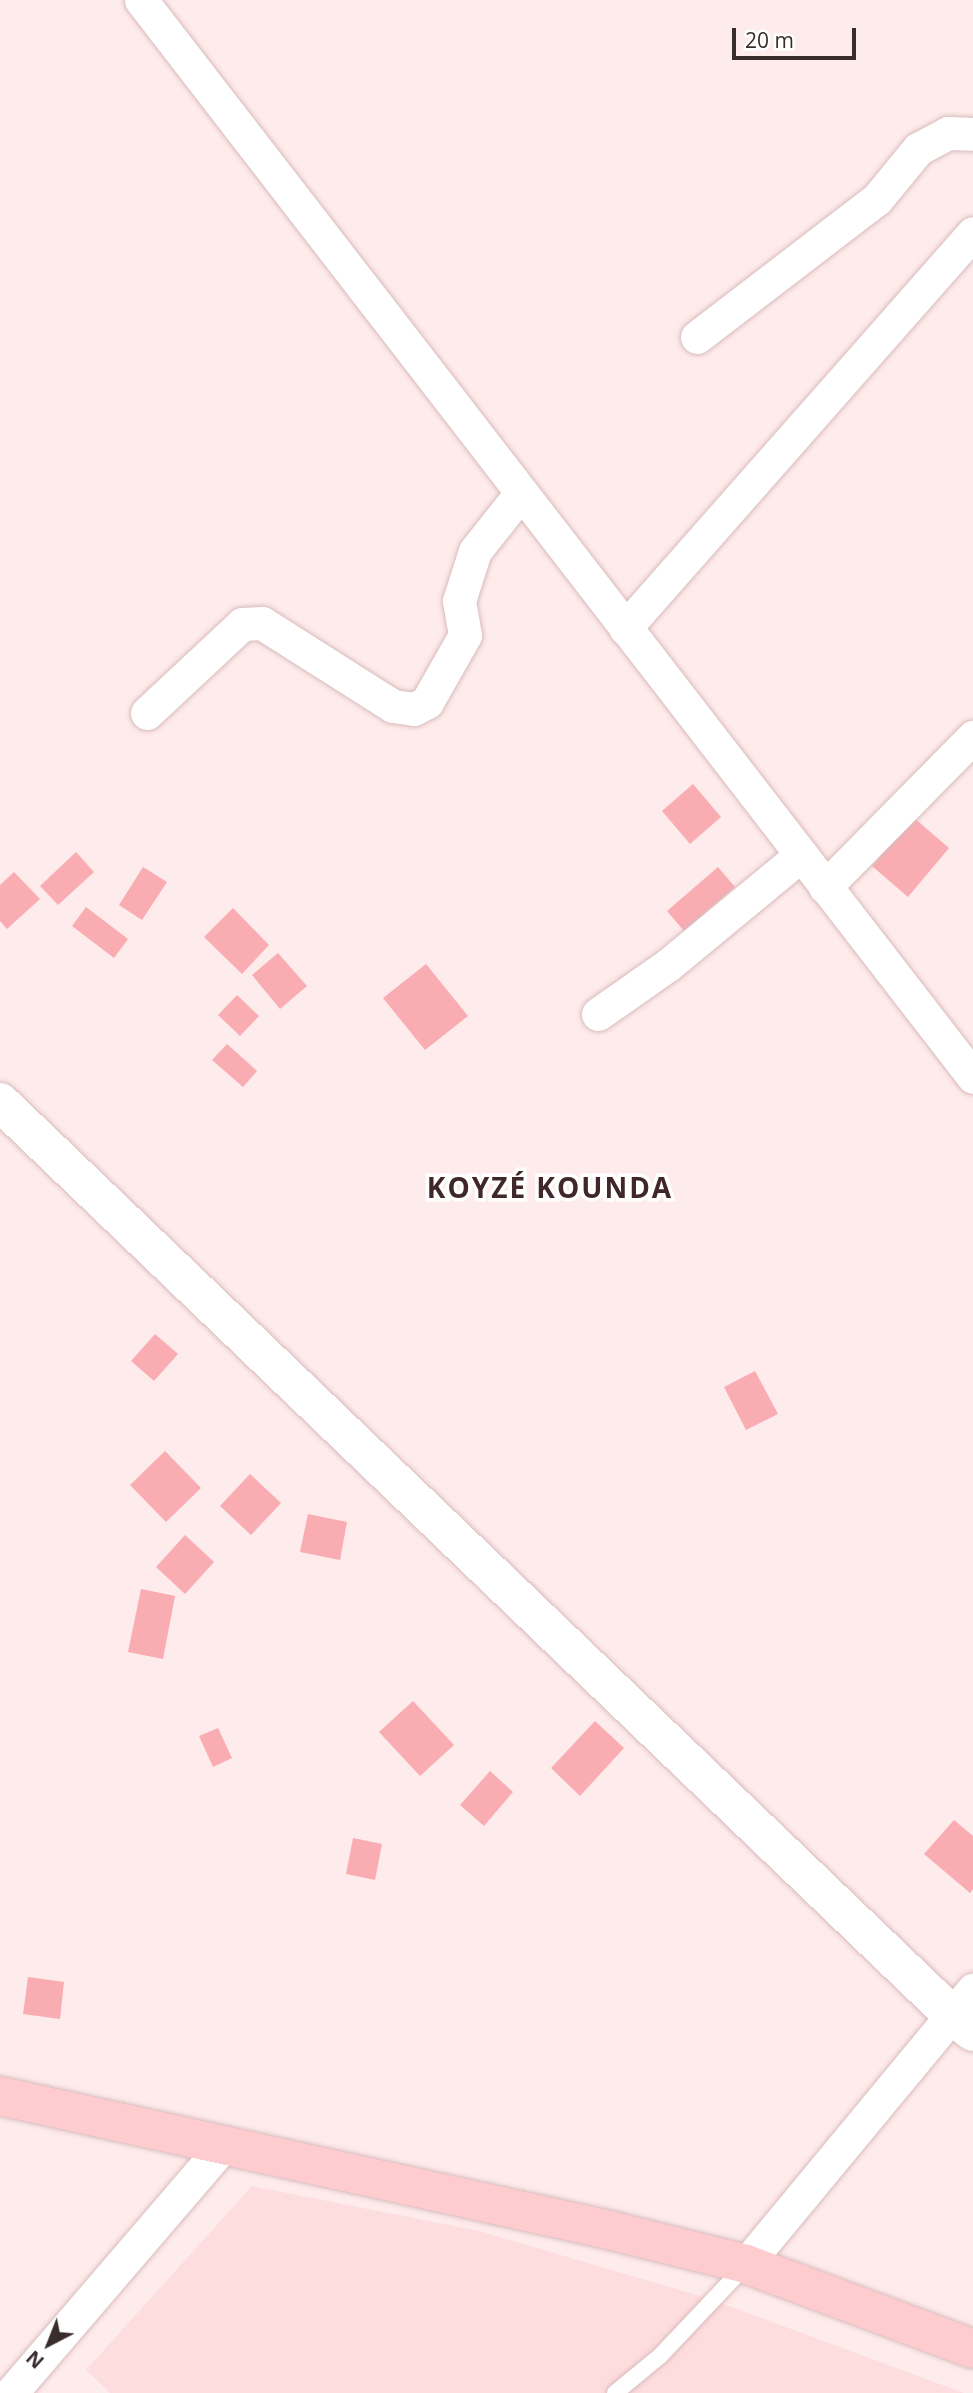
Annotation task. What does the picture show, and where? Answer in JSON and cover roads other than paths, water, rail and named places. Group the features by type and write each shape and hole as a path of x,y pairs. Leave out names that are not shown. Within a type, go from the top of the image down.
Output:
{"main road":[{"path":"0,2096 605,2230 746,2264 973,2349"}],"street":[{"path":"141,0 973,1077"},
{"path":"697,337 877,199 918,149 948,133 973,134"},
{"path":"625,628 973,233"},
{"path":"147,713 242,624 262,624 393,706 414,709 421,706 427,702 465,635 459,601 475,551 521,493"},
{"path":"825,887 973,737"},
{"path":"598,1014 668,965 801,855"},
{"path":"0,1102 966,2013 746,2264"},
{"path":"28,2387 223,2146"}],"lane":[{"path":"615,2393 660,2356 746,2264"}],"district":[{"name":"KOYZÉ KOUNDA","path":"550,1187"}]}
